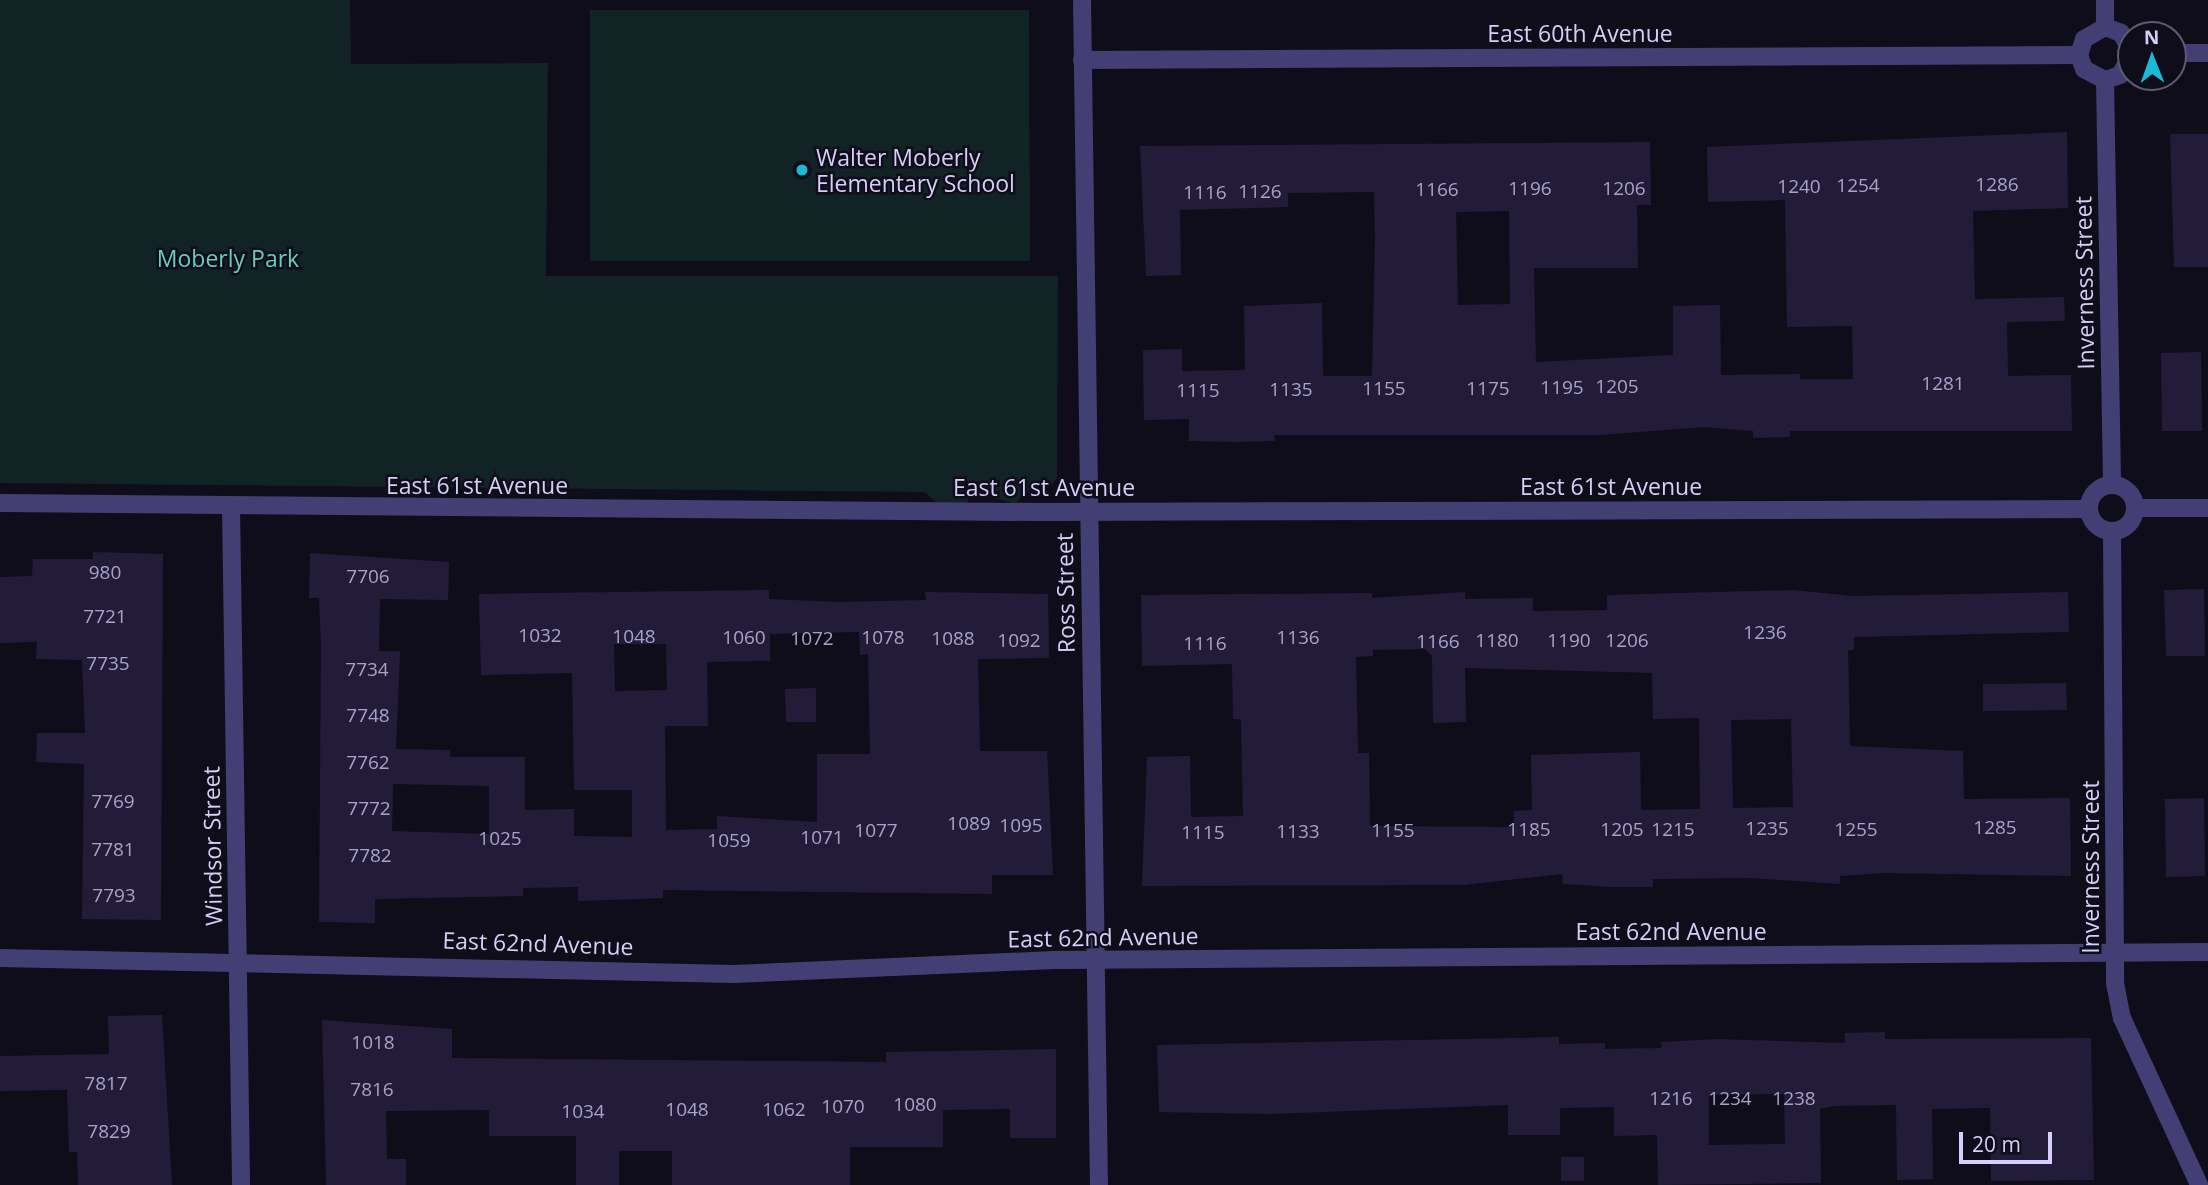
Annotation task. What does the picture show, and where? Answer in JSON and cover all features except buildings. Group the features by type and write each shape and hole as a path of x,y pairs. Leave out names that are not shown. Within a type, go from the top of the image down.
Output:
{"street":[{"name":"Ross Street","path":"1082,0 1088,512 1098,960 1099,1185"},
{"path":"2105,0 2105,27"},
{"path":"2105,27 2117,32"},
{"path":"2105,27 2084,39 2079,55 2090,75 2105,80 2117,76"},
{"path":"2187,53 2208,53"},
{"name":"East 60th Avenue","path":"1082,60 2079,55"},
{"name":"Inverness Street","path":"2105,80 2112,485"},
{"path":"2112,485 2126,489 2136,508 2131,522 2112,532 2099,527 2088,509 2098,489 2112,485"},
{"name":"East 61st Avenue","path":"0,503 1088,512 2088,509"},
{"name":"Windsor Street","path":"231,507 241,1185"},
{"path":"2136,508 2208,508"},
{"name":"Inverness Street","path":"2112,532 2114,952 2122,1018 2199,1185"},
{"name":"East 62nd Avenue","path":"0,958 238,960 734,974 1098,960 2208,952"}],"green space":[{"name":"Moberly Park","path":"0,0 350,0 351,64 548,63 546,276 1058,276 1057,478 1045,491 1023,493 1016,504 972,492 966,504 944,509 925,492 0,483"},
{"name":"Walter Moberly Elementary School","path":"590,10 1029,10 1030,261 590,261"}],"place":[{"name":"Walter Moberly Elementary School","path":"802,170"}]}
